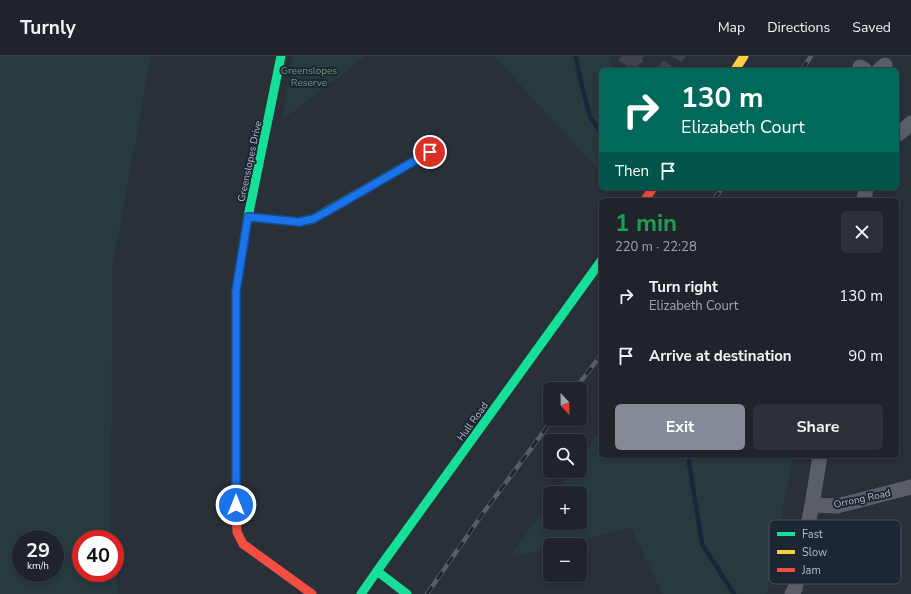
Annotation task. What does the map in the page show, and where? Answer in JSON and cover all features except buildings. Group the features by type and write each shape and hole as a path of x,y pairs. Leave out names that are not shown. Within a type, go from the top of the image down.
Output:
{"street":[{"name":"Greenslopes Drive","path":"281,56 248,217 236,291 236,520 237,532 243,544 312,594"},
{"path":"736,68 744,56"},
{"path":"899,134 911,123"},
{"path":"248,217 299,222 313,219 430,152"},
{"name":"Hull Road","path":"361,594 599,264"},
{"path":"809,520 820,458"},
{"name":"Orrong Road","path":"812,505 837,506 911,487"},
{"path":"377,571 407,594"},
{"path":"792,594 796,584"}],"green space":[{"path":"0,56 151,56 112,269 111,530 72,530 72,582 116,582 118,594 0,594"},
{"name":"Greenslopes Reserve","path":"293,56 366,56 282,120"},
{"path":"494,56 610,56 609,60 615,68 599,68 599,171"},
{"path":"599,433 599,458 793,458 781,520 769,520 769,583 767,594 663,594 631,528 587,539 543,538 543,550 509,558 543,511 543,530 587,530 587,486 561,486 567,478 587,478 587,449"}],"waterway":[{"path":"576,56 590,117 599,130"},
{"path":"688,458 702,544 734,594"}],"railway":[{"path":"803,68 811,56"},
{"path":"715,198 721,190"},
{"path":"580,382 599,358"},
{"path":"427,594 481,516 548,426"}],"traffic: fast":[{"path":"236,512 236,291 248,217 281,56"},
{"path":"248,217 299,222 313,219 430,152"},
{"path":"407,594 377,571 599,264"},
{"path":"361,594 377,571"}],"traffic: slow":[{"path":"736,68 744,56"}],"traffic: jam":[{"path":"646,198 652,190"},
{"path":"236,512 237,532 243,544 312,594"}],"route":[{"path":"236,505 236,291 248,217 299,222 313,219 430,152"}]}
